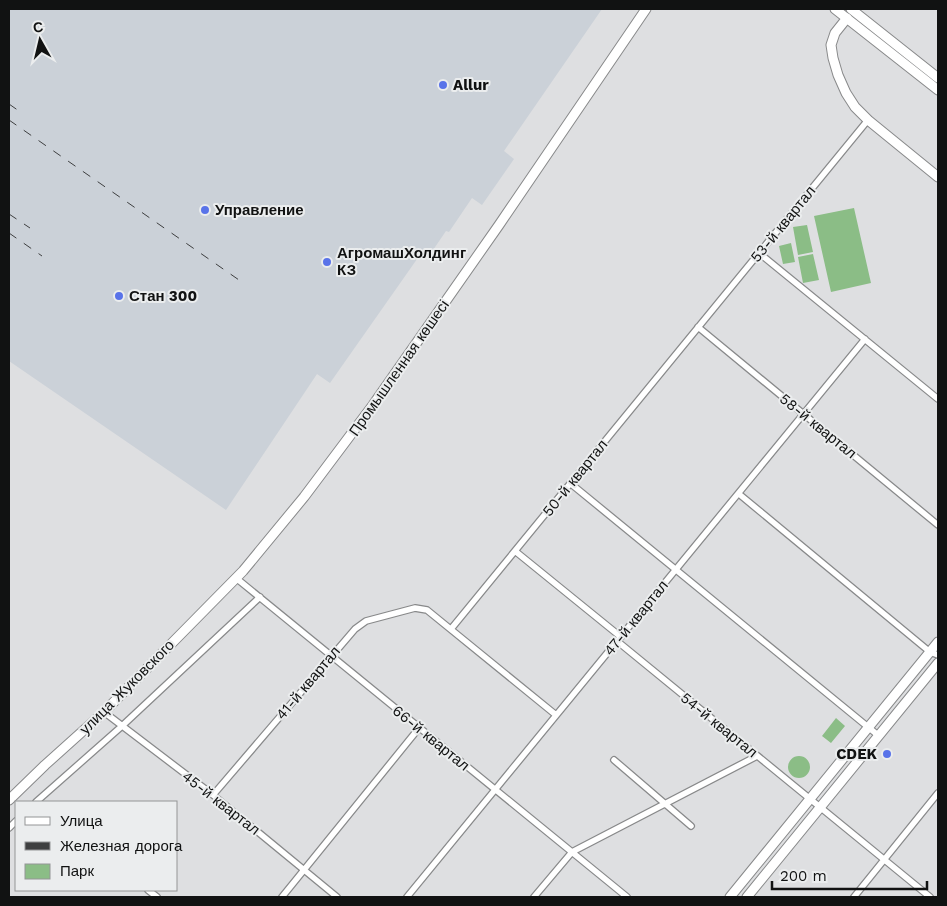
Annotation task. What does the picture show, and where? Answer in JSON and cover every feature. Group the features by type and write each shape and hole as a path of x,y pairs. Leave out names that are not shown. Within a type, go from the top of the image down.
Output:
{"street":[{"name":"Промышленная көшесі","path":"239,574 304,497 373,405 506,216 646,9"},
{"path":"835,9 850,12 938,78"},
{"path":"850,12 938,90"},
{"path":"850,12 835,33 831,45 838,75 846,93 855,107 868,120 938,177"},
{"name":"53-й квартал","path":"698,327 868,120"},
{"path":"759,253 938,399"},
{"name":"58-й квартал","path":"698,327 938,525"},
{"name":"50-й квартал","path":"451,629 698,327"},
{"name":"47-й квартал","path":"407,897 865,339"},
{"path":"570,483 879,736"},
{"path":"738,494 934,653"},
{"name":"54-й квартал","path":"515,551 757,756 930,897"},
{"name":"66-й квартал","path":"239,574 260,597 627,897"},
{"name":"улица Жуковского","path":"9,800 104,712 239,574"},
{"path":"39,801 260,597"},
{"name":"41-й квартал","path":"213,796 331,656 355,629 366,621 415,608 427,610 451,629"},
{"path":"451,629 556,715"},
{"path":"730,897 869,727 934,653 938,642"},
{"path":"747,897 938,663"},
{"name":"45-й квартал","path":"104,712 213,796 337,897"},
{"path":"282,897 419,728"},
{"path":"534,897 572,852 757,756"},
{"path":"614,760 691,826"},
{"path":"854,897 938,793"}],"shaded area":[{"path":"9,9 602,9 504,151 514,159 482,205 472,198 449,232 446,231 429,256 422,252 330,383 317,374 226,510 9,361"}],"green space":[{"path":"854,208 871,283 831,292 814,216"},
{"path":"807,225 813,252 798,255 793,227"},
{"path":"791,243 795,262 783,264 779,246"},
{"path":"813,254 819,280 803,283 798,257"},
{"path":"836,718 845,726 831,743 822,736"},
{"path":"799,756 807,759 810,767 807,775 799,778 791,775 788,767 791,759"}],"railway":[{"path":"9,104 19,111"},
{"path":"9,120 239,280"},
{"path":"9,214 30,228"},
{"path":"9,233 42,256"}],"place":[{"name":"Allur","path":"443,85"},
{"name":"Управление","path":"205,210"},
{"name":"АгромашХолдинг КЗ","path":"327,262"},
{"name":"Стан 300","path":"119,296"},
{"name":"CDEK","path":"887,754"}]}
